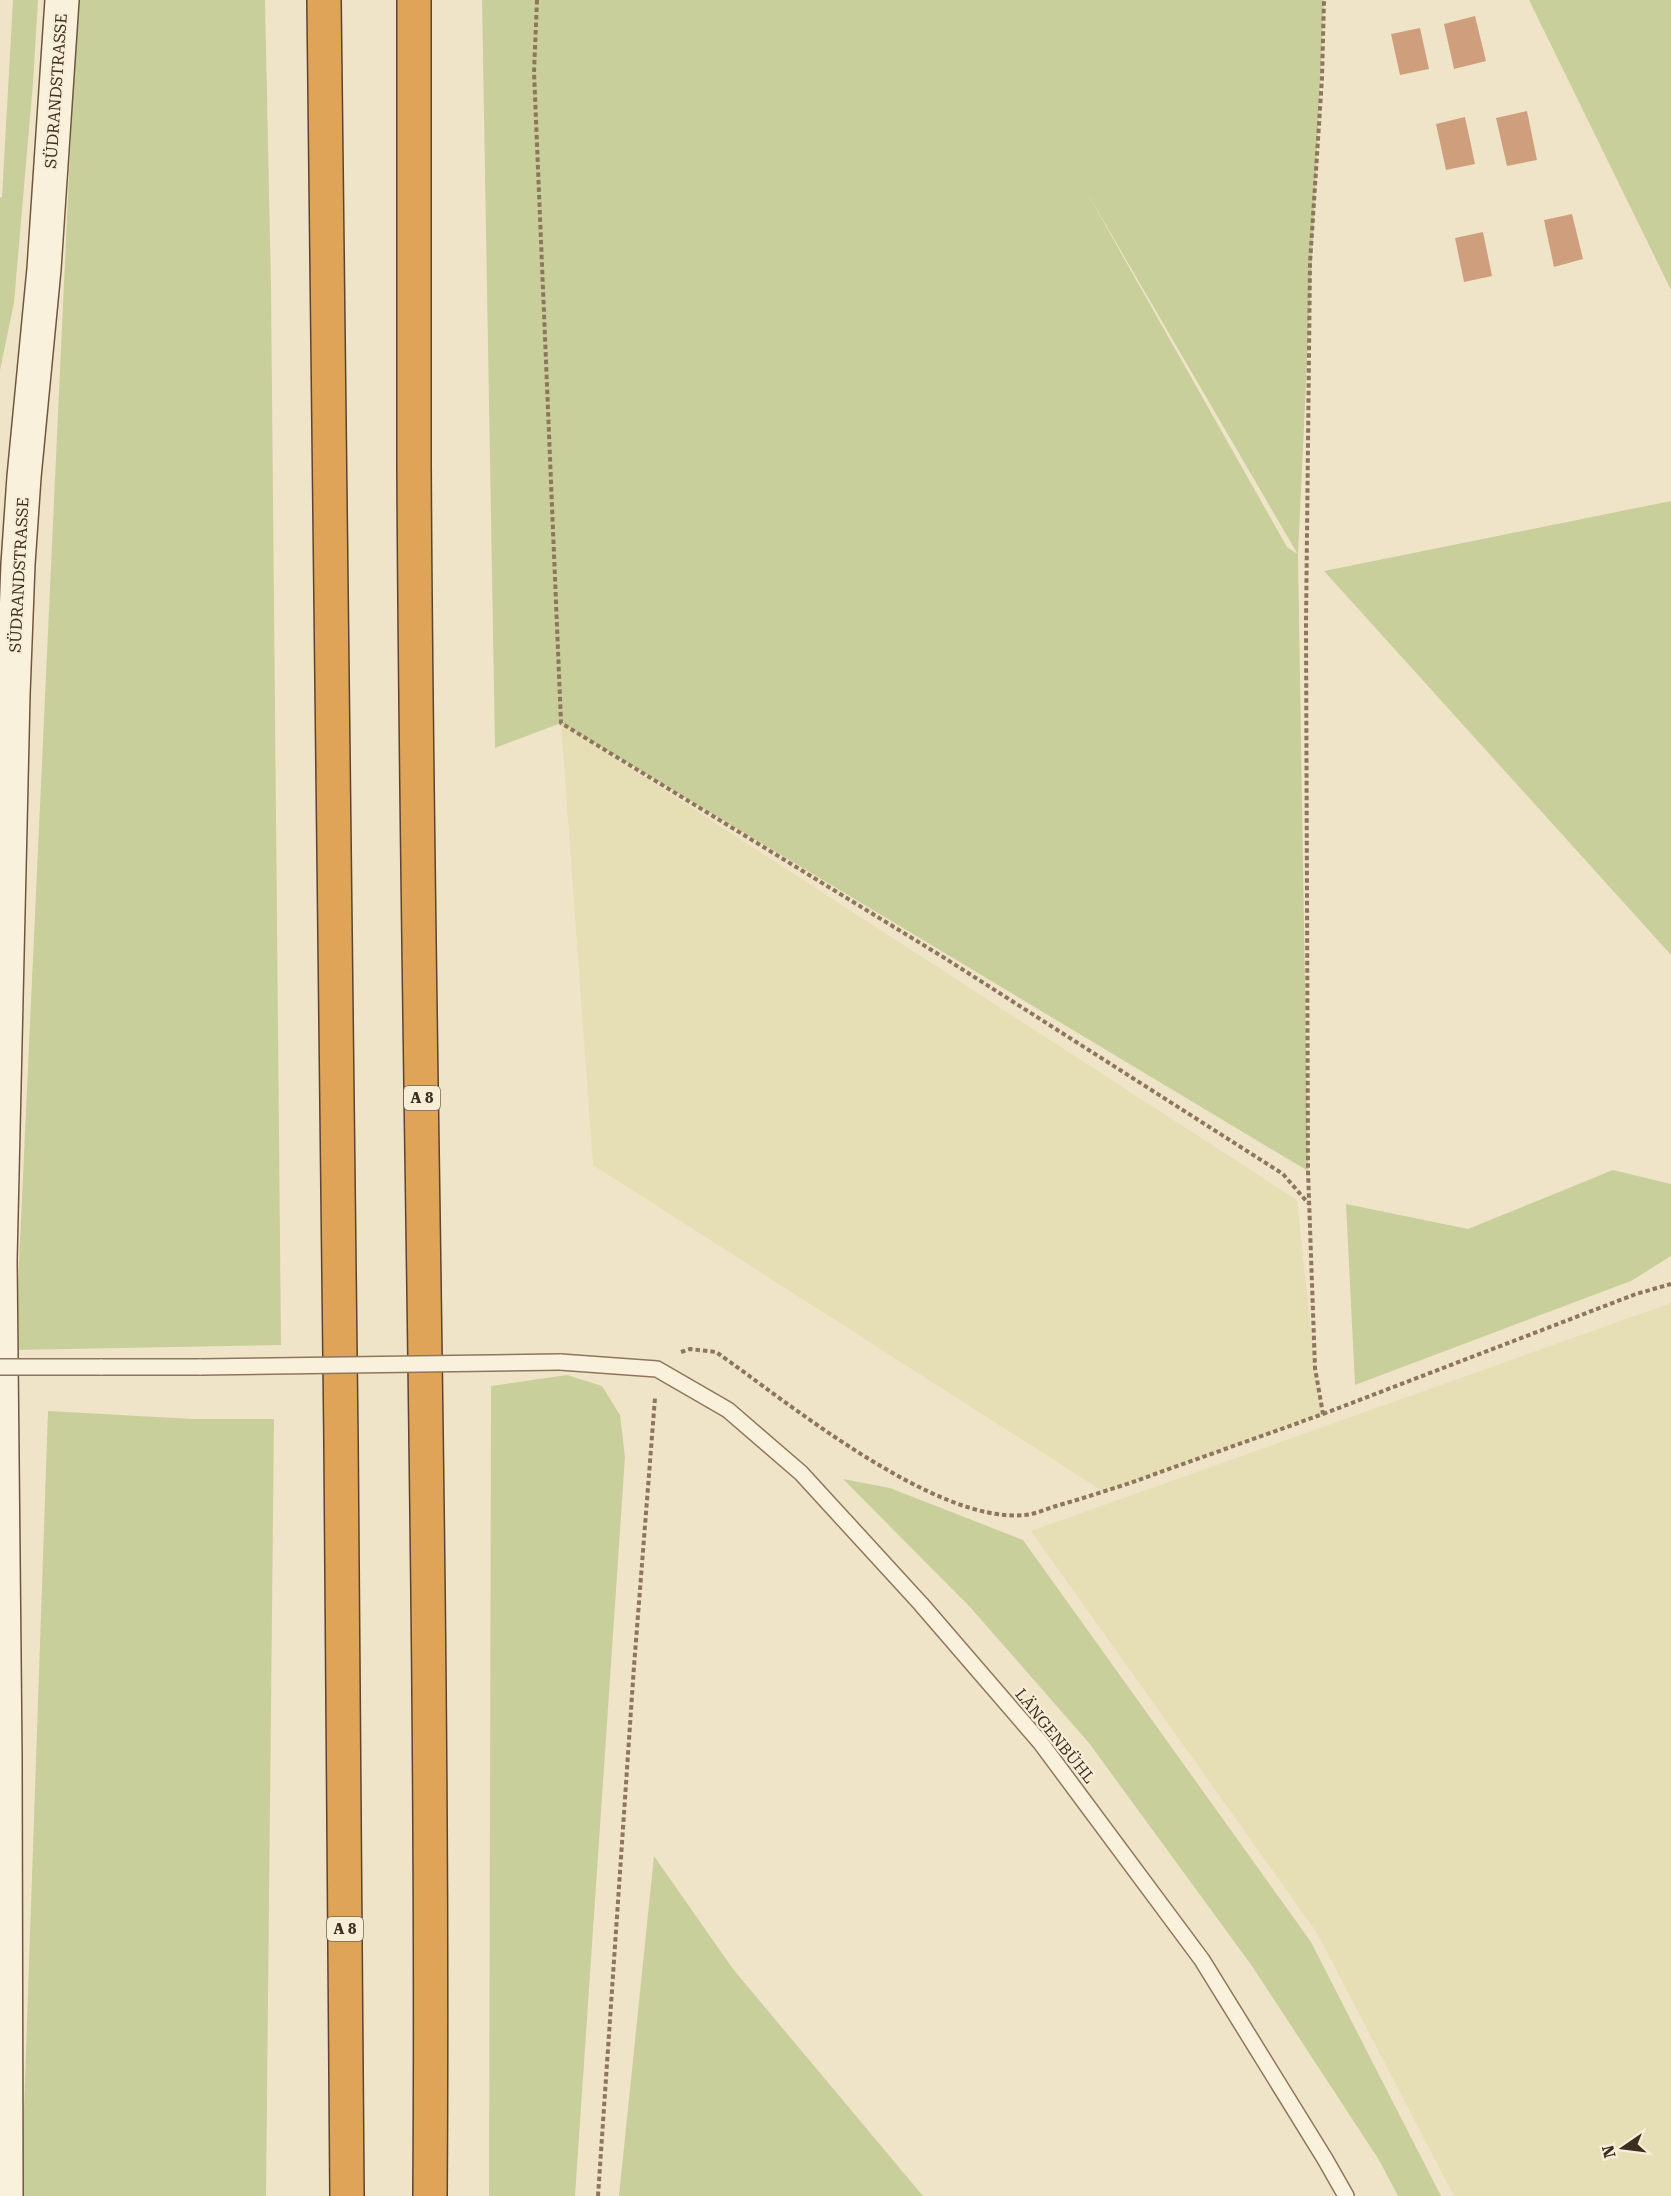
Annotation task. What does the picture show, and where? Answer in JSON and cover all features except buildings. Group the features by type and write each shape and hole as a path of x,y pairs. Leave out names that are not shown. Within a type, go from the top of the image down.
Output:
{"highway":[{"name":"A 8","path":"324,0 341,1430 347,2196"},
{"name":"A 8","path":"414,0 414,464 428,1485 432,1990 430,2196"}],"main road":[{"name":"SÜDRANDSTRASSE","path":"6,2196 5,1744 0,1260 5,633 18,564 44,269 63,0"},
{"path":"0,506 24,477"}],"lane":[{"path":"0,1367 201,1368 560,1362 657,1370"},
{"name":"LÄNGENBÜHL","path":"657,1370 728,1410 801,1473 921,1604 1040,1742 1202,1960 1346,2196"}],"path":[{"path":"537,0 534,72 561,723 943,957 1282,1174 1309,1204"},
{"path":"1323,1414 1315,1368 1309,1204 1306,841 1310,310 1324,0"},
{"path":"598,2196 634,1666 657,1370 671,1357 690,1349 716,1352 859,1453 930,1493 976,1509 999,1514 1026,1515 1090,1496 1323,1414 1636,1294 1671,1284"}],"shaded area":[{"path":"561,723 1297,1200 1315,1368 1323,1414 1104,1492 593,1165"},
{"path":"1671,1303 1671,2196 1454,2196 1317,1933 1031,1531"}],"green space":[{"path":"13,0 38,0 14,303 0,370 0,198 2,197"},
{"path":"77,0 265,0 271,285 281,1345 15,1350"},
{"path":"482,0 1324,0 1298,555 1308,1171 561,723 495,748","holes":["1086,191 1297,553 1287,547"]},
{"path":"1529,0 1671,0 1671,290"},
{"path":"1671,501 1671,955 1324,571"},
{"path":"1613,1170 1671,1184 1671,1256 1631,1281 1355,1385 1346,1204 1468,1229"},
{"path":"567,1375 602,1386 620,1415 625,1457 575,2196 489,2196 491,1386"},
{"path":"48,1411 193,1419 274,1419 266,2196 21,2196"},
{"path":"843,1479 890,1488 1023,1540 1311,1942 1441,2196 1398,2196 1379,2160 1252,1966 1089,1743 970,1607"},
{"path":"654,1856 733,1969 923,2196 619,2196"}]}
